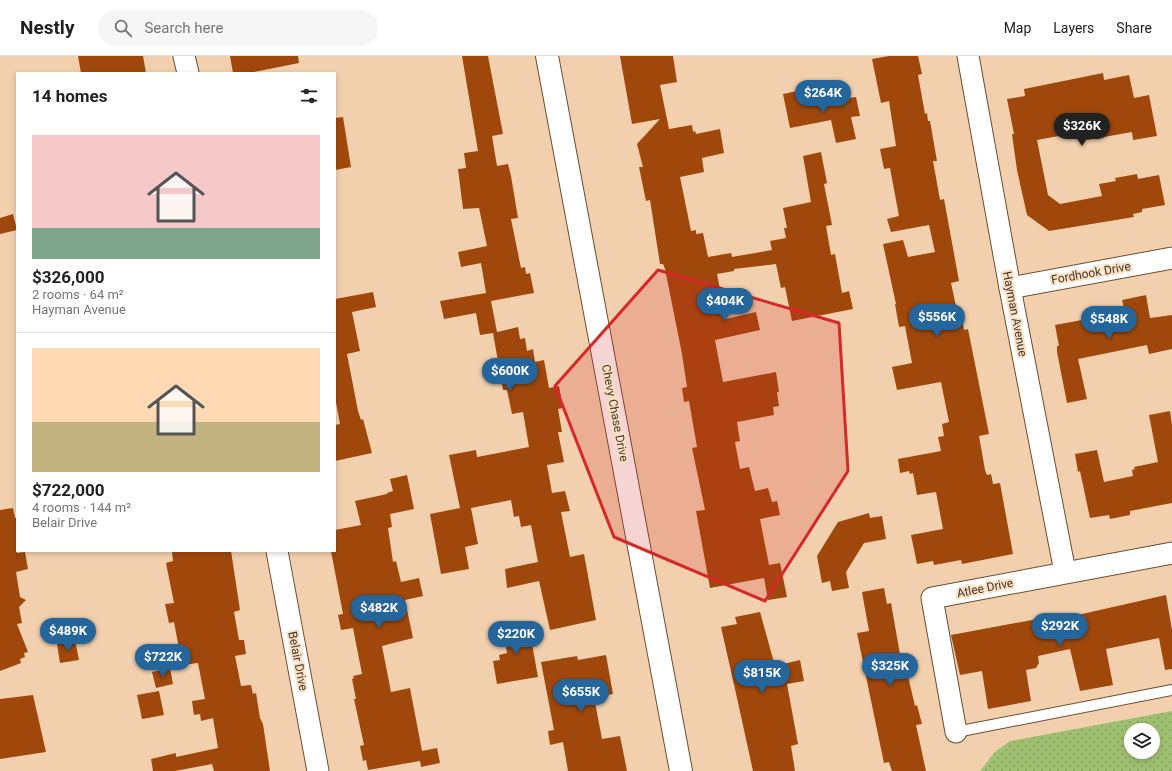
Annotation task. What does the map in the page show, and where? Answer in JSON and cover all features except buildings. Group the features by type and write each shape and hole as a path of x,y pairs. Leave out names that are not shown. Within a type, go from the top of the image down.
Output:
{"main road":[{"name":"Chevy Chase Drive","path":"547,56 681,771"}],"street":[{"path":"184,56 188,72"},
{"name":"Hayman Avenue","path":"968,56 1010,288 1065,572"},
{"name":"Fordhook Drive","path":"1010,288 1172,258"},
{"name":"Belair Drive","path":"277,552 318,771"},
{"name":"Atlee Drive","path":"956,732 932,598 1172,553"}],"lane":[{"path":"956,732 1172,690"}],"highlighted area":[{"path":"658,270 839,323 848,471 765,601 614,537 555,386"}],"green space":[{"path":"1172,711 1172,771 980,771 995,752 1010,741"}]}
